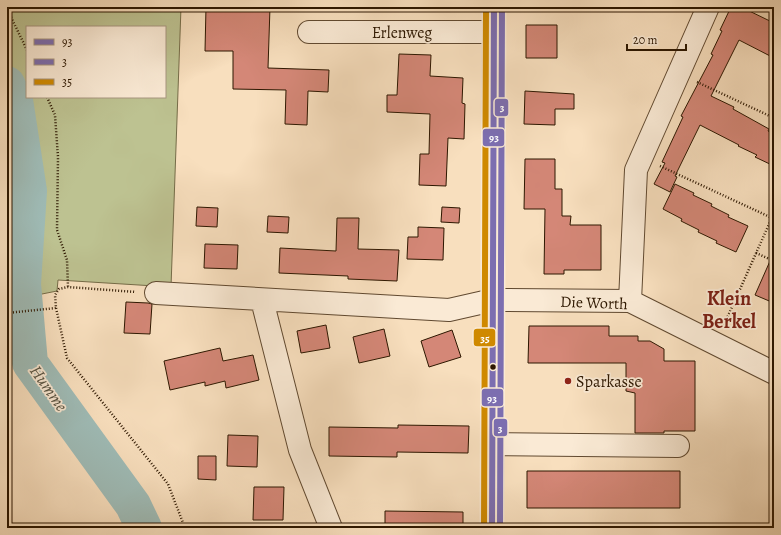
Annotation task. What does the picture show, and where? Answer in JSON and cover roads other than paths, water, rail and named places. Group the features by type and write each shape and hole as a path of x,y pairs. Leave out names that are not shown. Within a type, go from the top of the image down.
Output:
{"street":[{"path":"492,528 494,7"},
{"path":"630,301 636,170 708,7"},
{"name":"Erlenweg","path":"309,32 494,32"},
{"name":"Die Worth","path":"156,293 449,310 492,300 630,301 774,374"},
{"path":"262,300 300,450 331,528"},
{"path":"492,444 678,446"}],"waterway":[{"name":"Humme","path":"7,84 15,100 29,191 23,284 30,363 133,505 144,528"}],"place":[{"name":"Sparkasse","path":"568,381"}],"district":[{"name":"Klein Berkel","path":"729,310"}]}
